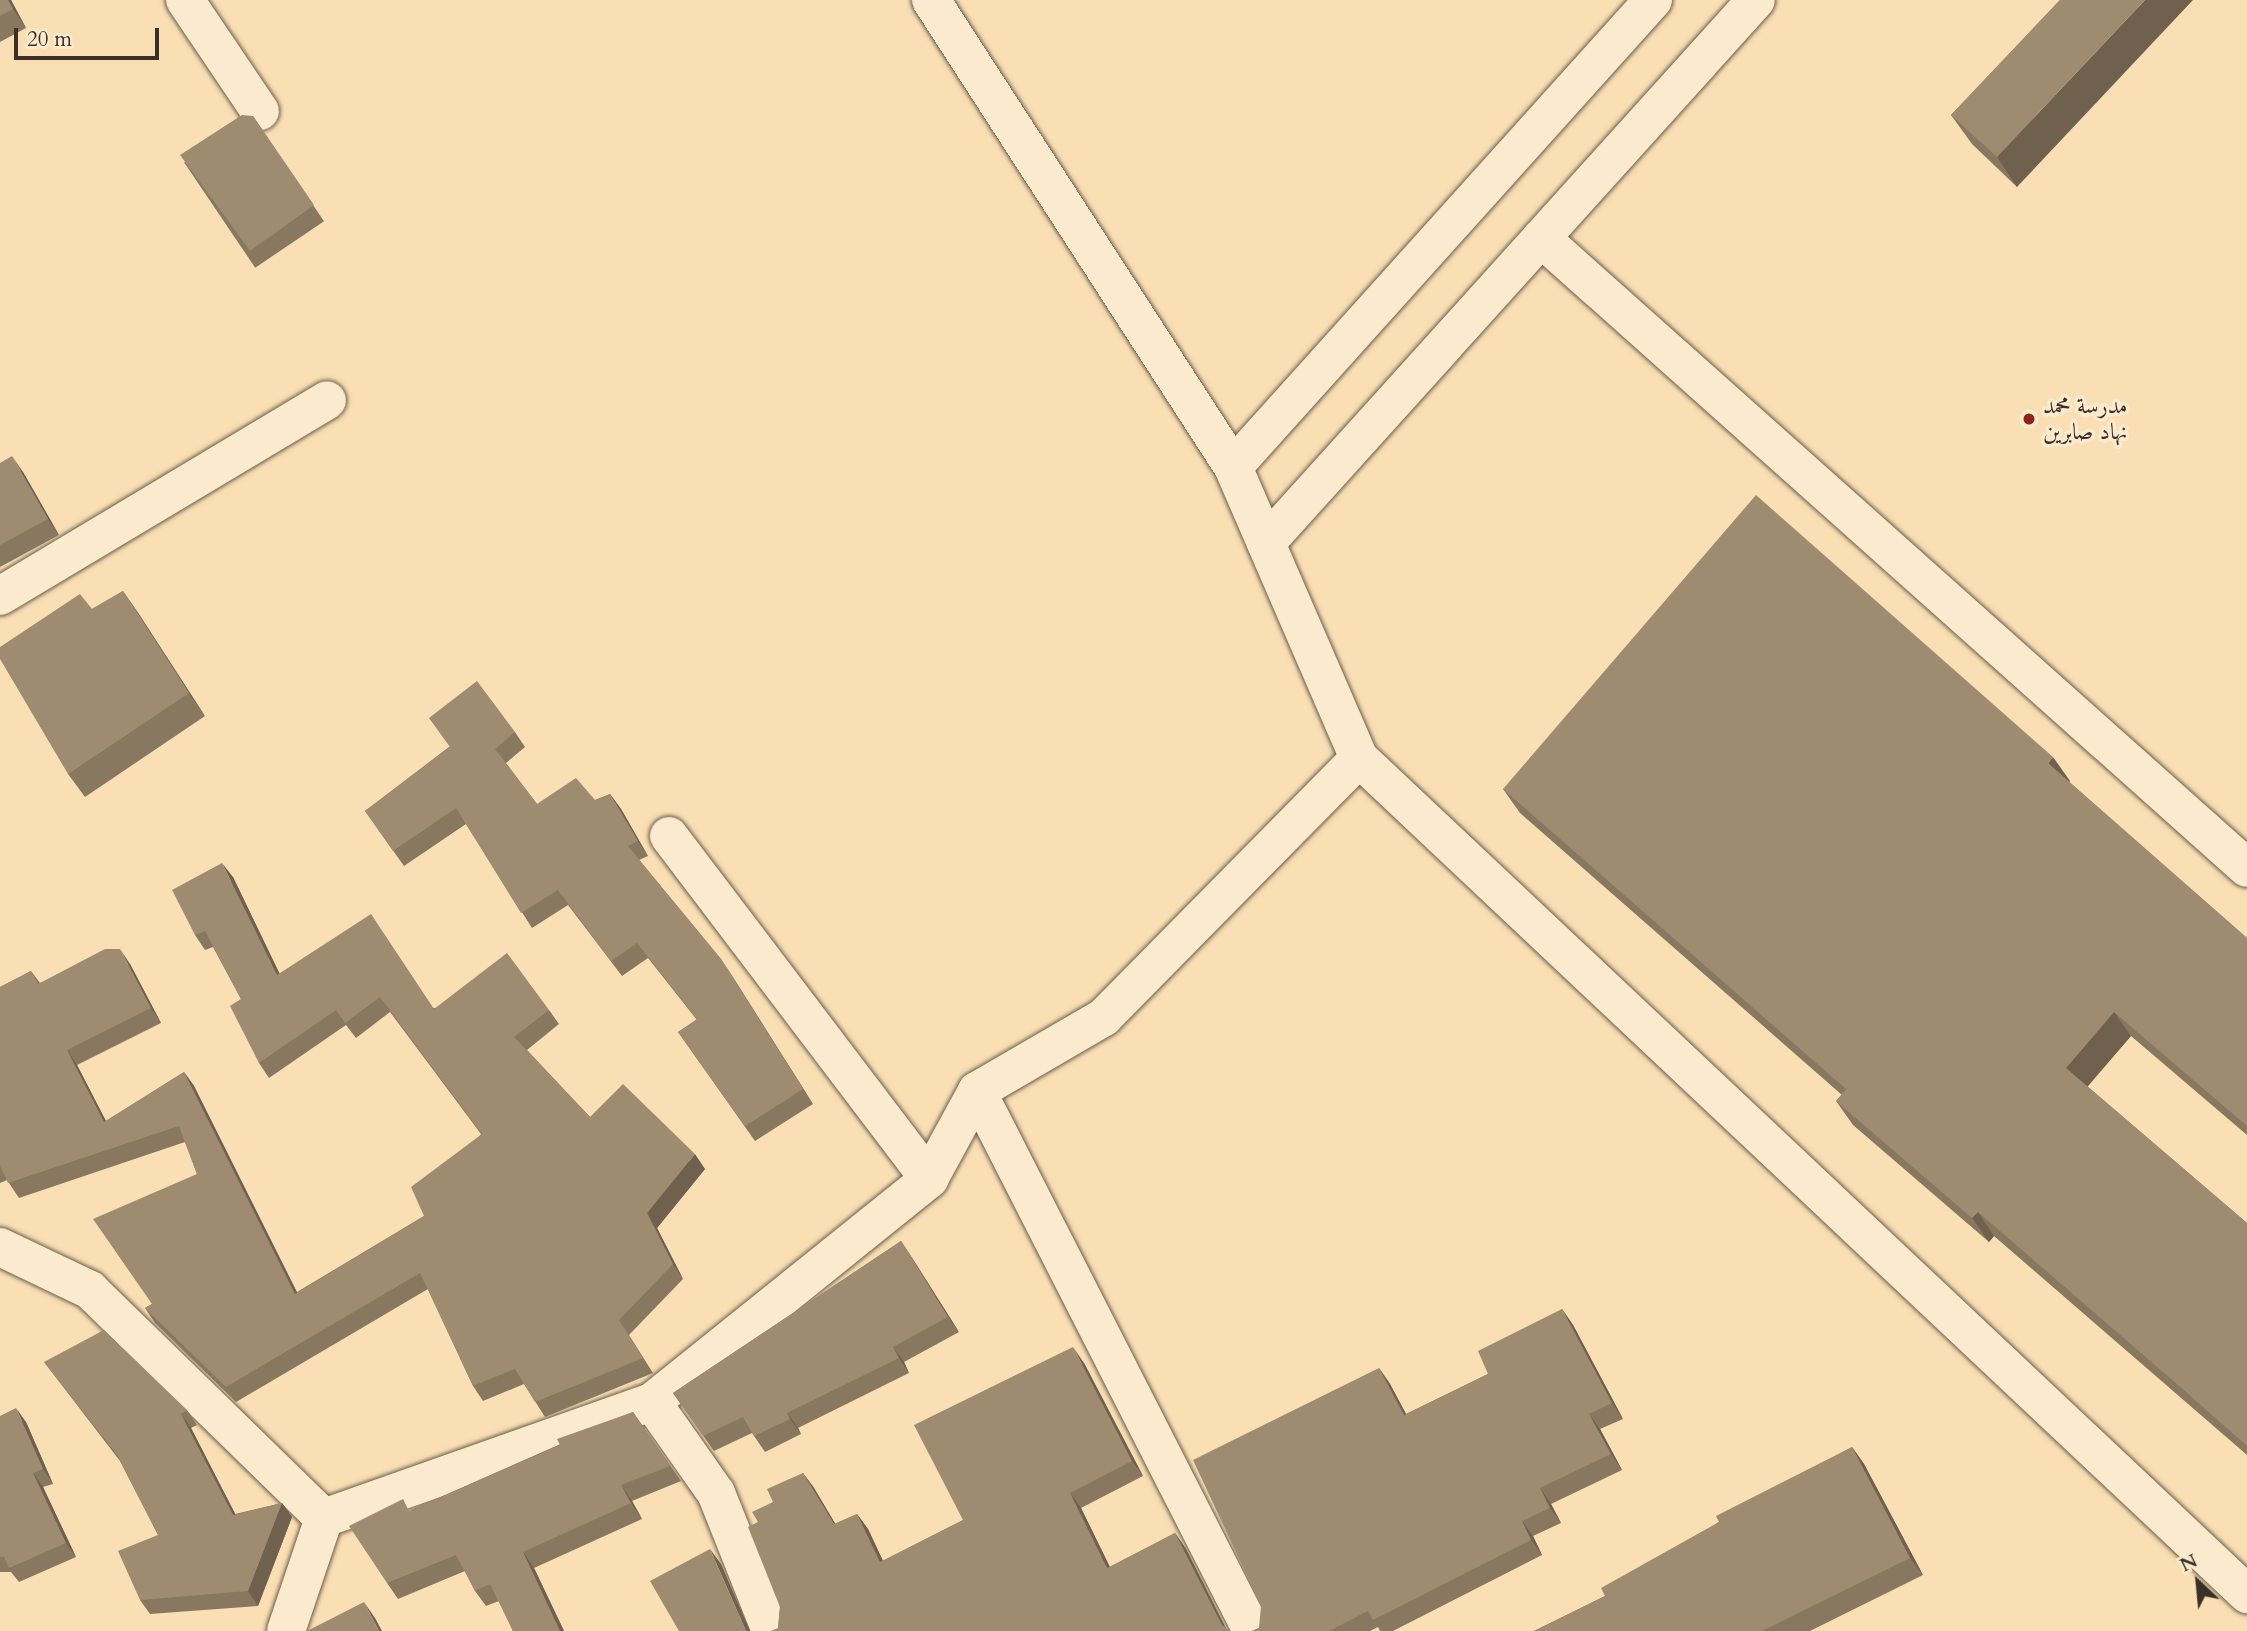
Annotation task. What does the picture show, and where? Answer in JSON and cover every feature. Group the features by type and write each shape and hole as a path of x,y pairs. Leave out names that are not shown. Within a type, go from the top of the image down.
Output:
{"street":[{"path":"185,0 260,111"},
{"path":"931,0 1233,467 1359,758 2247,1594"},
{"path":"1233,467 1653,0"},
{"path":"1266,543 1756,0"},
{"path":"1541,238 2247,868"},
{"path":"0,596 327,400"},
{"path":"324,1518 652,1402 929,1179 976,1091 1104,1017 1359,758"},
{"path":"669,835 929,1179"},
{"path":"976,1091 1252,1631"},
{"path":"0,1247 90,1290 324,1518"},
{"path":"652,1402 716,1493 771,1631"},
{"path":"286,1631 324,1518"}],"building":[{"path":"0,0 8,0 13,9 0,16"},
{"path":"2060,0 2145,0 1997,157 1951,115"},
{"path":"242,115 253,116 314,205 250,251 180,155"},
{"path":"12,456 48,519 0,545 0,463"},
{"path":"1756,495 2053,757 2048,763 2247,938 2247,1126 2114,1012 2066,1068 2247,1223 2247,1446 1978,1212 1972,1218 1836,1101 1846,1089 1503,789"},
{"path":"123,591 189,693 68,774 0,659 0,647 80,594 92,609"},
{"path":"477,681 515,732 495,749 537,804 576,778 595,800 610,794 638,841 628,846 721,959 803,1089 745,1126 678,1032 697,1019 637,943 611,961 558,890 521,913 456,808 393,851 365,811 450,747 429,718"},
{"path":"222,863 277,975 371,914 434,1009 507,953 549,1010 514,1037 590,1117 623,1084 695,1154 647,1213 673,1264 619,1320 643,1358 535,1402 515,1369 473,1386 420,1273 226,1387 145,1308 152,1304 93,1219 197,1174 179,1126 8,1183 0,1166 0,987 31,971 38,984 105,949 120,949 151,1008 67,1050 104,1122 184,1072 295,1294 424,1216 411,1187 482,1134 380,997 345,1023 336,1010 259,1063 230,1006 241,999 205,931 195,935 172,890"},
{"path":"901,1241 948,1317 893,1347 899,1358 787,1413 790,1419 754,1436 743,1417 703,1436 673,1393"},
{"path":"1562,1309 1612,1403 1589,1414 1611,1454 1540,1488 1550,1508 1522,1521 1531,1540 1373,1620 1368,1611 1329,1631 1252,1631 1259,1628 1261,1606 1193,1460 1379,1368 1404,1415 1488,1374 1478,1351"},
{"path":"104,1330 187,1410 181,1414 233,1515 282,1503 248,1591 140,1600 118,1551 158,1535 118,1456 44,1362"},
{"path":"1073,1347 1132,1461 1070,1493 1107,1568 1175,1533 1222,1625 1230,1631 771,1631 778,1628 780,1607 748,1527 758,1522 752,1512 773,1502 767,1489 803,1473 834,1524 857,1514 880,1562 963,1520 914,1425"},
{"path":"16,1408 43,1469 33,1473 66,1543 9,1568 4,1557 0,1557 0,1416"},
{"path":"633,1412 670,1466 621,1485 631,1503 523,1552 560,1631 513,1631 490,1584 475,1591 456,1555 387,1583 349,1526 403,1499 409,1511 560,1445 557,1439"},
{"path":"1852,1447 1910,1558 1762,1631 1534,1631 1605,1596 1601,1588 1719,1522 1716,1516"},
{"path":"710,1549 746,1631 679,1631 650,1581"},
{"path":"364,1602 379,1631 307,1631"}],"place":[{"name":"مدرسة محمد نهاد صابرين","path":"2029,419"}]}
